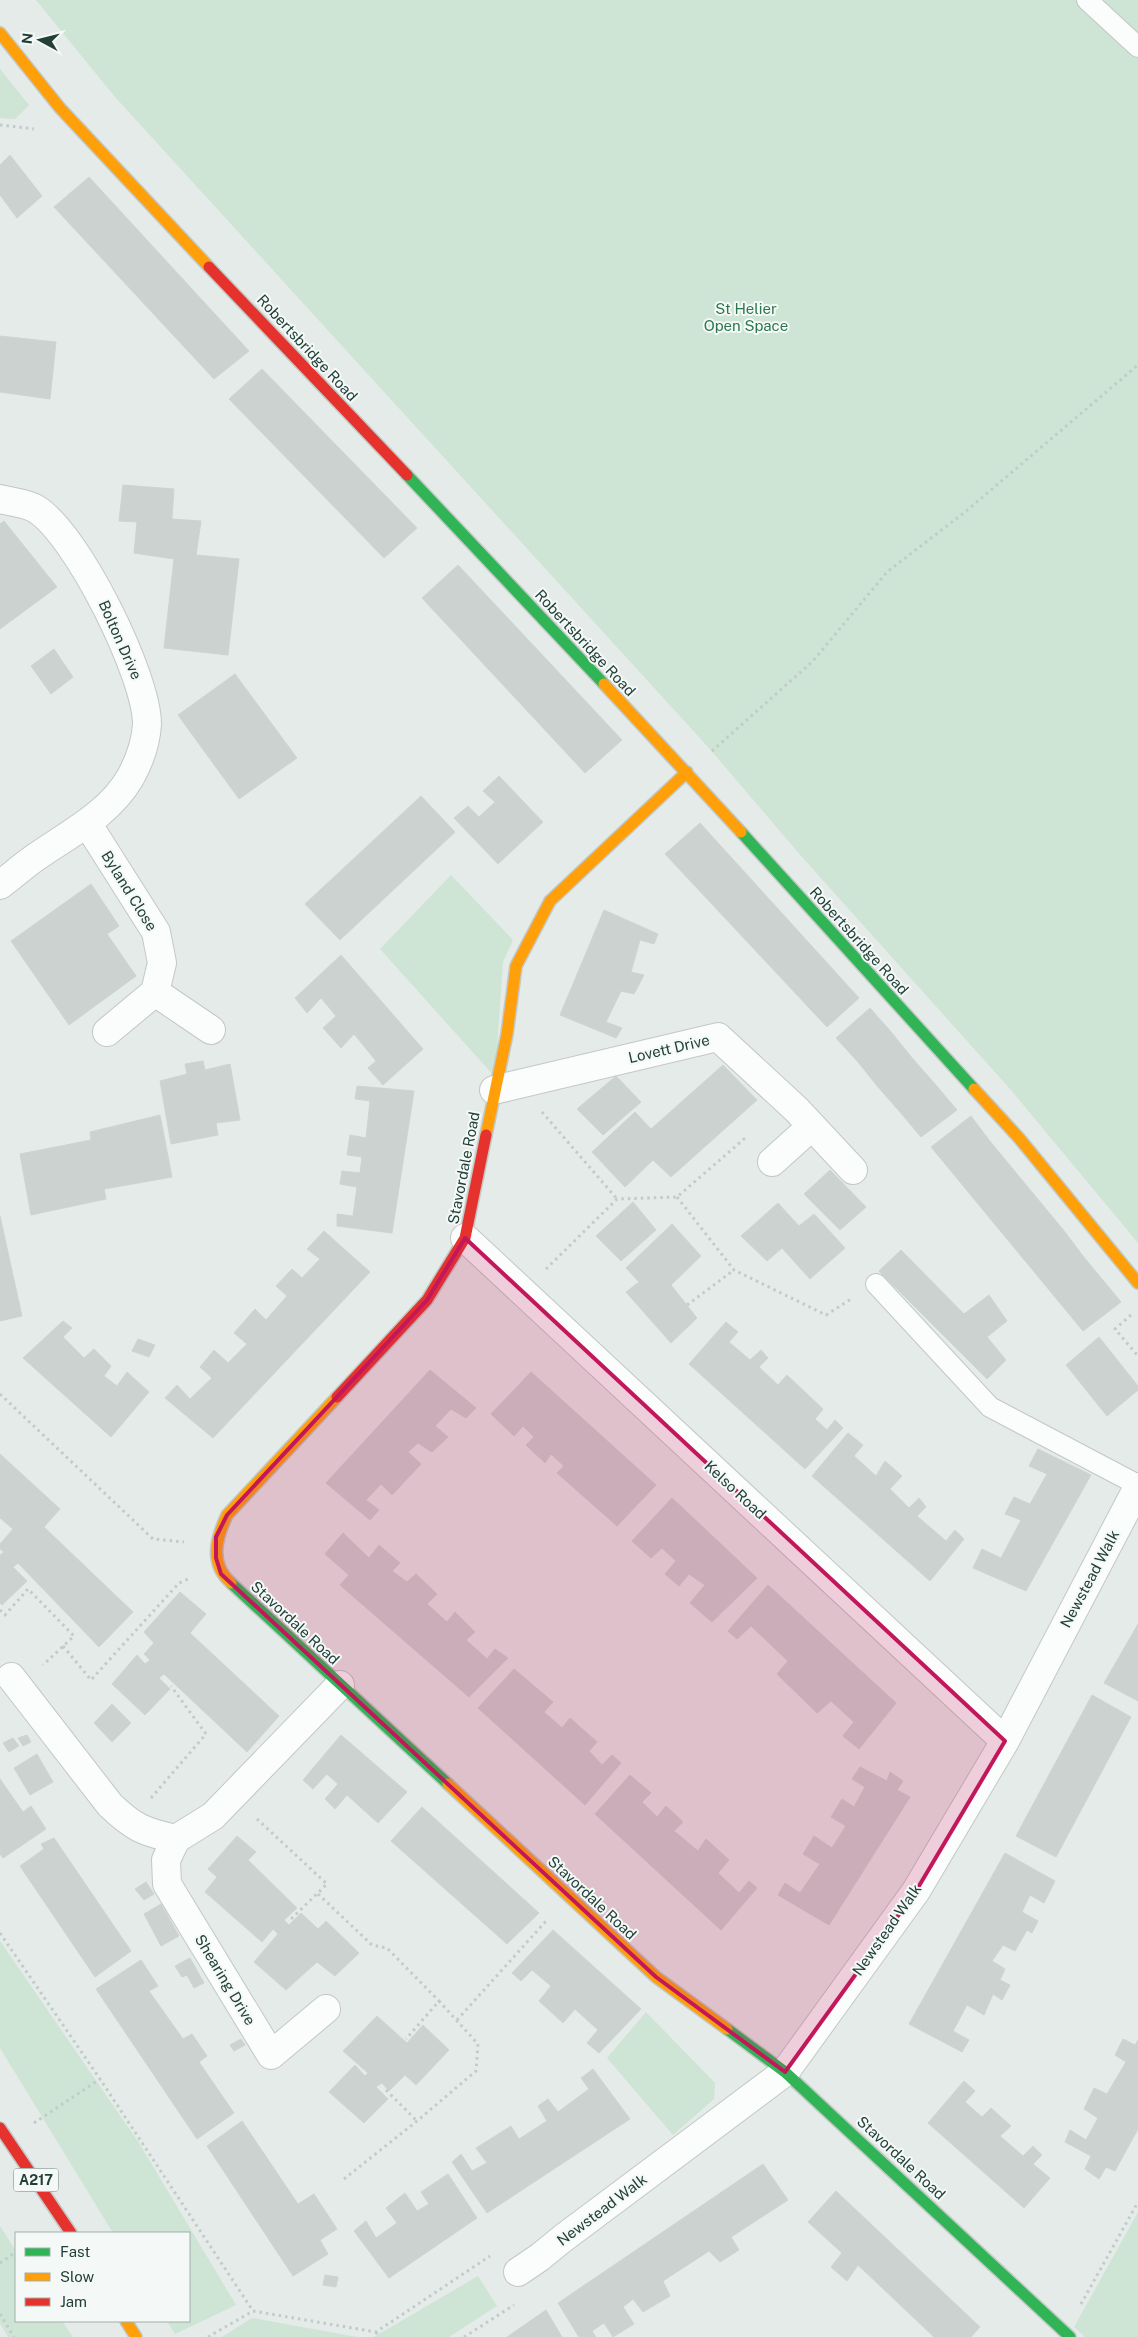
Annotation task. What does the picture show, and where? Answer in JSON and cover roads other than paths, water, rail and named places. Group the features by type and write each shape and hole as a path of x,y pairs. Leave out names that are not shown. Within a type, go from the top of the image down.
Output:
{"street":[{"name":"Robertsbridge Road","path":"0,33 60,108 156,212 273,333 687,772 1019,1138 1138,1283"},
{"name":"Bolton Drive","path":"0,499 36,509 61,533 91,576 124,644 139,681 147,723 143,748 130,778 113,801 87,823 35,858 0,885"},
{"name":"Stavordale Road","path":"687,772 550,902 516,966 507,1034 506,1087 478,1183 465,1238 426,1300 227,1515 216,1538 218,1565 221,1574 656,1977 785,2072 1067,2335"},
{"name":"Byland Close","path":"87,823 156,932 162,963 154,992"},
{"path":"107,1032 154,992 211,1030"},
{"name":"Lovett Drive","path":"506,1087 718,1037 812,1126 853,1170"},
{"path":"772,1162 812,1126"},
{"name":"Kelso Road","path":"465,1238 1005,1741"},
{"name":"Newstead Walk","path":"518,2272 785,2072 916,1891 1005,1741 1138,1486"},
{"path":"15,1683 110,1805 129,1823 147,1833 176,1839 213,1816 340,1685"},
{"name":"Shearing Drive","path":"176,1839 166,1860 167,1884 271,2055 326,2009"},
{"name":"A217","path":"0,2128 70,2232"},
{"path":"127,2322 136,2337"}],"lane":[{"path":"1087,0 1138,47"},
{"path":"876,1284 990,1407 1138,1486"}],"park label":[{"name":"St Helier Open Space","path":"746,318"}]}
